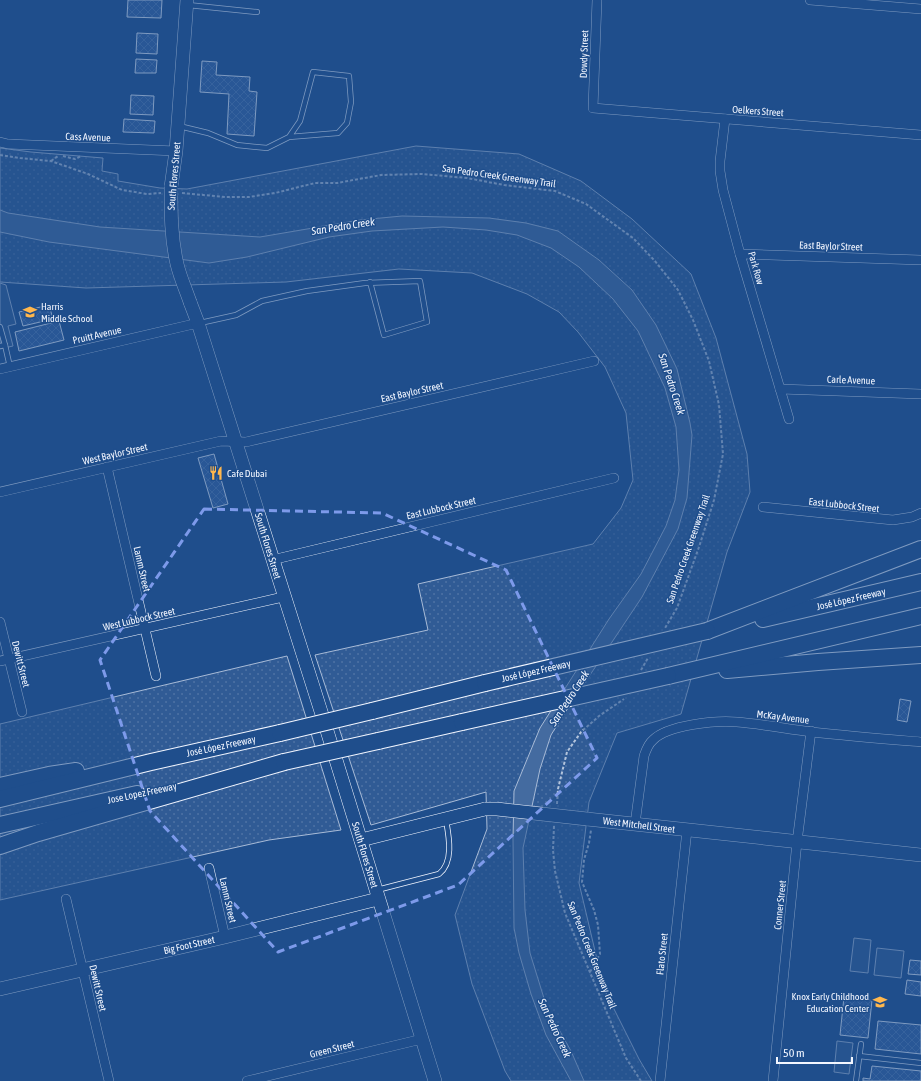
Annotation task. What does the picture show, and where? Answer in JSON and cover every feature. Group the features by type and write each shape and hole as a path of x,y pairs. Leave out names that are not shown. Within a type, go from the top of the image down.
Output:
{"highway":[{"path":"708,631 921,549"},
{"name":"José López Freeway","path":"151,762 921,582"},
{"path":"0,846 38,833 284,762 673,675 921,616"},
{"path":"673,675 818,662 921,655"},
{"path":"0,786 49,775 151,762"},
{"path":"0,799 151,762"},
{"name":"Jose Lopez Freeway","path":"0,825 284,762"}],"main road":[{"name":"South Flores Street","path":"186,3 170,222 177,265 198,323 435,1081"},
{"name":"West Mitchell Street","path":"360,840 485,809 589,824 635,824 921,855"},
{"name":"Big Foot Street","path":"0,989 225,937 377,895"}],"street":[{"name":"Dowdy Street","path":"593,108 597,0"},
{"path":"810,0 921,9"},
{"name":"Oelkers Street","path":"593,108 921,135"},
{"name":"Park Row","path":"725,119 720,161 723,190 740,254 789,419"},
{"name":"Cass Avenue","path":"0,142 8,144 176,151"},
{"name":"East Baylor Street","path":"740,254 921,260"},
{"name":"Pruitt Avenue","path":"0,369 198,323"},
{"name":"East Baylor Street","path":"234,442 248,442 594,361"},
{"name":"Carle Avenue","path":"780,389 921,394"},
{"name":"West Baylor Street","path":"0,492 221,441 234,442"},
{"name":"Lamm Street","path":"107,467 156,676"},
{"name":"East Lubbock Street","path":"272,560 614,478"},
{"name":"East Lubbock Street","path":"763,507 893,520 912,517 921,513"},
{"name":"West Lubbock Street","path":"4,660 284,597"},
{"name":"Dewitt Street","path":"0,622 4,660 22,712"},
{"name":"McKay Avenue","path":"635,824 644,756 648,746 653,739 673,729 684,726 737,722 921,742"},
{"name":"Conner Street","path":"773,1081 797,842 811,731"},
{"name":"Flato Street","path":"660,1081 687,830"},
{"name":"Lamm Street","path":"209,868 225,937"},
{"name":"Dewitt Street","path":"66,899 109,1081"},
{"name":"Green Street","path":"247,1081 422,1039"}],"lane":[{"path":"186,3 257,12"},
{"path":"178,125 208,133 237,145 267,148 290,137 338,133 347,123 351,102 349,76 313,72 300,121 290,137"},
{"path":"198,323 236,314 262,301 307,291 370,282 420,281 427,322 384,335 370,282"},
{"path":"0,327 2,346 10,367"},
{"path":"377,895 439,874 442,871 448,859 448,831 446,819"},
{"path":"856,1081 861,1044"},
{"path":"859,1056 921,1063"}],"path":[{"path":"51,161 58,156 75,159 80,158 84,154"},
{"name":"San Pedro Creek Greenway Trail","path":"0,155 51,161 88,174 122,190 147,194 173,191 225,197 249,197 275,193 315,183 337,182 381,175 422,174 467,178 504,185 555,191 586,204 633,238 655,261 678,290 693,320 709,361 719,405 722,454 714,500 700,547 677,608 662,633"},
{"path":"639,673 651,653"},
{"path":"556,810 558,789 567,752 581,732 599,716 624,700 628,693"},
{"name":"San Pedro Creek Greenway Trail","path":"555,824 553,850 555,870 565,914 626,1058 641,1081"},
{"path":"589,824 589,843 584,860 582,882 594,910 598,925 600,954 590,972"}],"highlighted area":[{"path":"204,509 382,513 506,570 597,758 458,885 278,952 150,811 100,660"}],"shaded area":[{"path":"416,146 519,154 581,181 632,219 691,274 716,338 747,454 750,492 727,552 681,714 617,733 589,802 579,883 604,989 639,1059 652,1081 511,1081 505,1071 472,984 455,915 487,829 486,792 371,825 315,655 428,630 418,584 593,544 621,508 633,480 626,413 605,367 578,332 559,312 527,294 472,273 399,269 286,282 86,288 0,282 0,148 103,158 102,171 118,174 118,181 160,188 187,189"},
{"path":"0,283 6,285 16,324 8,326 13,346 0,349"},
{"path":"287,656 341,830 269,840 0,900 0,724"},
{"path":"854,938 871,940 868,973 850,971"},
{"path":"877,948 904,951 901,978 874,975"},
{"path":"837,1041 853,1043 849,1074 834,1072"}],"water":[{"name":"San Pedro Creek","path":"0,210 8,213 100,227 260,237 360,220 402,216 489,218 526,223 558,231 599,260 632,290 656,325 677,369 690,423 692,435 687,498 678,529 642,597 551,735 540,769 523,848 525,910 530,953 547,1008 571,1051 584,1081 571,1081 546,1035 531,994 519,953 514,928 514,791 540,728 609,619 641,574 666,526 675,500 679,470 676,427 665,388 638,331 613,299 579,267 551,248 517,235 486,230 443,227 372,231 329,237 247,257 209,263 49,242 0,232"}],"building":[{"path":"128,0 162,0 161,18 127,17"},
{"path":"137,33 158,34 157,54 136,53"},
{"path":"136,59 157,60 156,73 135,73"},
{"path":"202,61 217,62 216,75 250,77 249,91 257,92 254,136 227,134 229,94 200,92"},
{"path":"131,95 154,96 153,115 130,114"},
{"path":"124,119 155,121 154,133 123,132"},
{"path":"49,305 53,319 23,326 19,312"},
{"path":"59,321 64,340 19,351 15,332"},
{"path":"214,454 228,504 213,508 198,458"},
{"path":"900,699 911,701 907,722 897,720"},
{"path":"910,960 921,961 921,975 908,974"},
{"path":"907,980 921,982 921,996 905,994"},
{"path":"844,997 872,1000 868,1038 840,1035"},
{"path":"878,1021 921,1025 921,1054 875,1049"},
{"path":"872,1066 921,1071 921,1081 863,1081 863,1078 870,1079"}],"place":[{"name":"Harris Middle School","path":"30,312"},
{"name":"Cafe Dubai","path":"216,473"},
{"name":"Knox Early Childhood Education Center","path":"880,1002"}]}
